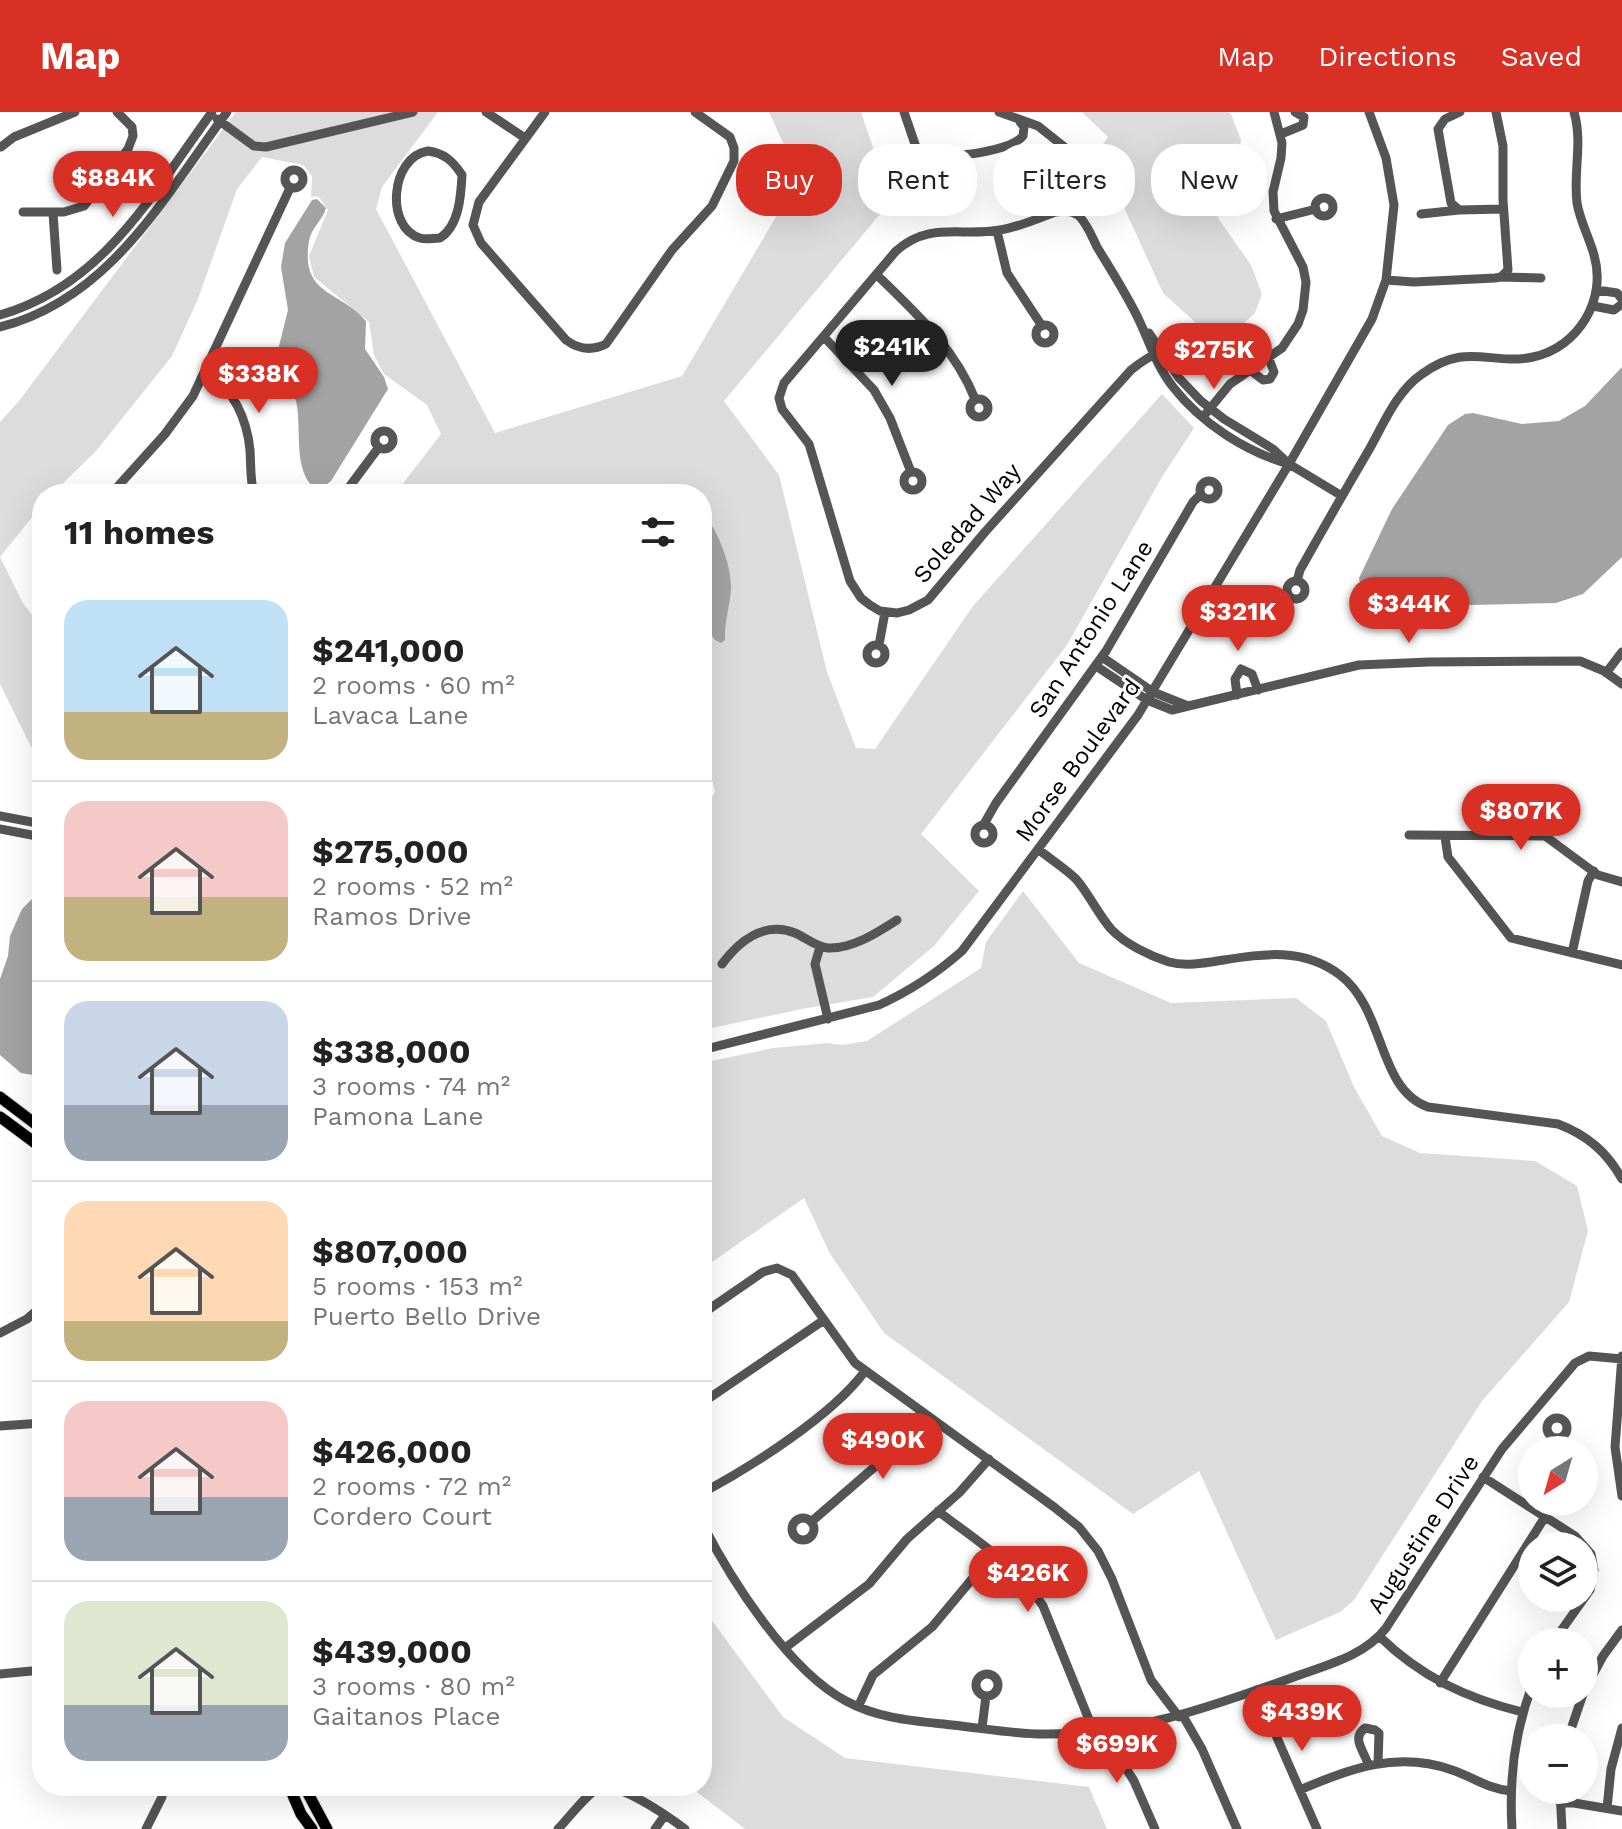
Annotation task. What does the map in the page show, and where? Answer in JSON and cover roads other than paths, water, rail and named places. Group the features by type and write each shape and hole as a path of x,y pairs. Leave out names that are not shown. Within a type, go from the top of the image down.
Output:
{"main road":[{"path":"0,1097 32,1121"},
{"path":"0,1117 32,1141"},
{"path":"293,1796 312,1829"},
{"path":"309,1796 327,1829"}],"street":[{"path":"1,147 14,137 75,112"},
{"path":"23,212 53,213 84,206 128,149 133,136 132,127 117,112"},
{"path":"0,327 28,318 73,295 117,258 227,112"},
{"path":"0,315 54,293 96,262 126,229 210,113 254,146 266,147 413,112"},
{"path":"486,112 525,138"},
{"path":"545,112 479,202 473,225 481,243 566,340 574,346 597,349 606,344 672,250 712,206 734,161 730,137 695,112"},
{"path":"904,112 914,145 920,153 965,154 1007,147 1023,136 1024,127 1020,122"},
{"path":"999,112 1038,126 1061,144"},
{"path":"1206,413 1230,384 1282,348 1298,324 1305,296 1303,267 1276,219 1272,201 1281,158 1281,134 1275,114 1294,112 1304,117 1303,125 1281,134"},
{"name":"Morse Boulevard","path":"712,1048 879,1005 904,994 935,974 962,951 1150,696 1372,319 1386,280 1394,205 1386,158 1369,112"},
{"path":"1455,207 1438,134 1441,123 1460,112"},
{"path":"1496,112 1503,146 1503,209 1509,260 1503,276"},
{"path":"1297,581 1300,570 1401,395 1423,373 1468,355 1518,358 1541,355 1568,340 1583,323 1593,306 1597,290 1595,255 1577,203 1579,134 1574,112"},
{"path":"428,151 449,158 462,175 458,207 451,226 440,238 418,238 412,234 397,209 397,182 405,164 412,157 428,151"},
{"path":"120,484 183,412 206,371 290,188"},
{"path":"458,207 474,212"},
{"path":"1421,214 1455,207 1503,209"},
{"path":"1276,219 1316,209"},
{"path":"879,645 885,612 861,598 850,581 809,444 782,409 779,398 784,383 896,251 915,236 939,232 997,231 1055,212 1076,213 1158,352 1158,365 1175,389 1268,458 1289,464 1342,496"},
{"path":"53,213 57,270"},
{"path":"997,231 1007,273 1042,326"},
{"path":"877,275 937,336 956,362 975,399"},
{"path":"1386,280 1414,282 1503,276 1541,278"},
{"path":"1593,306 1614,310 1622,302 1617,293 1597,290"},
{"path":"23,307 28,318"},
{"path":"824,337 874,390 890,418 911,472"},
{"name":"Soledad Way","path":"885,612 909,610 928,600 993,522 1131,370 1158,352"},
{"path":"1250,370 1263,380 1270,379 1274,372 1269,359"},
{"path":"206,371 226,386 241,414 253,484"},
{"path":"351,484 379,447"},
{"name":"San Antonio Lane","path":"984,824 1099,662 1193,502 1201,494"},
{"path":"1606,673 1622,652"},
{"path":"1099,662 1172,710 1351,667 1383,663 1564,660 1592,665 1622,684"},
{"path":"1237,695 1235,675 1241,669 1249,671 1258,690"},
{"path":"0,816 32,822"},
{"path":"0,829 32,835"},
{"path":"1409,835 1549,837 1604,879 1622,882"},
{"path":"1445,837 1448,857 1507,935 1522,942 1622,965"},
{"path":"1038,849 1075,878 1120,937 1164,960 1195,964 1279,953 1303,957 1330,969 1353,986 1363,999 1398,1084 1410,1099 1428,1107 1558,1124 1573,1129 1608,1157 1622,1179"},
{"path":"1572,953 1588,881 1594,871"},
{"path":"722,964 741,941 761,932 793,932 820,947 837,948 860,940 897,920"},
{"path":"820,947 815,964 828,1019"},
{"path":"712,1307 763,1272 777,1268 785,1270 798,1282 849,1357 865,1371 1067,1516 1088,1538 1112,1579 1151,1680 1181,1716 1202,1749 1237,1829"},
{"path":"0,1333 32,1315"},
{"path":"712,1396 824,1320"},
{"name":"Augustine Drive","path":"712,1541 728,1569 785,1648 821,1685 858,1707 889,1717 1043,1734 1098,1731 1181,1716 1340,1659 1368,1645 1379,1636 1502,1449 1579,1360 1589,1356 1622,1356"},
{"path":"1621,1490 1615,1447 1622,1356"},
{"path":"712,1487 750,1465 817,1417 847,1392 865,1371"},
{"path":"1536,1409 1550,1421"},
{"path":"811,1522 908,1438 927,1415"},
{"path":"0,1426 32,1424"},
{"path":"785,1648 859,1592 907,1539 970,1482 989,1459"},
{"path":"1483,1477 1582,1541 1591,1554 1594,1570 1590,1590 1563,1628"},
{"path":"938,1511 1026,1582 1043,1606 1098,1731 1134,1781 1155,1829"},
{"path":"1440,1683 1545,1517"},
{"path":"858,1707 873,1675 932,1627 993,1554"},
{"path":"1598,1665 1622,1630"},
{"path":"1379,1636 1412,1665 1440,1683 1482,1701 1522,1712"},
{"path":"0,1674 32,1671"},
{"path":"1256,1690 1317,1829"},
{"path":"982,1728 986,1696"},
{"path":"1512,1829 1513,1760 1524,1708"},
{"path":"1607,1808 1611,1769 1622,1728"},
{"path":"1300,1790 1373,1763 1407,1761 1440,1766 1495,1790 1511,1791"},
{"path":"558,1829 592,1796"},
{"path":"629,1796 685,1829"},
{"path":"146,1829 162,1797"},
{"path":"1560,1804 1562,1829"},
{"path":"1569,1804 1622,1811"},
{"path":"655,1829 665,1815"}]}
